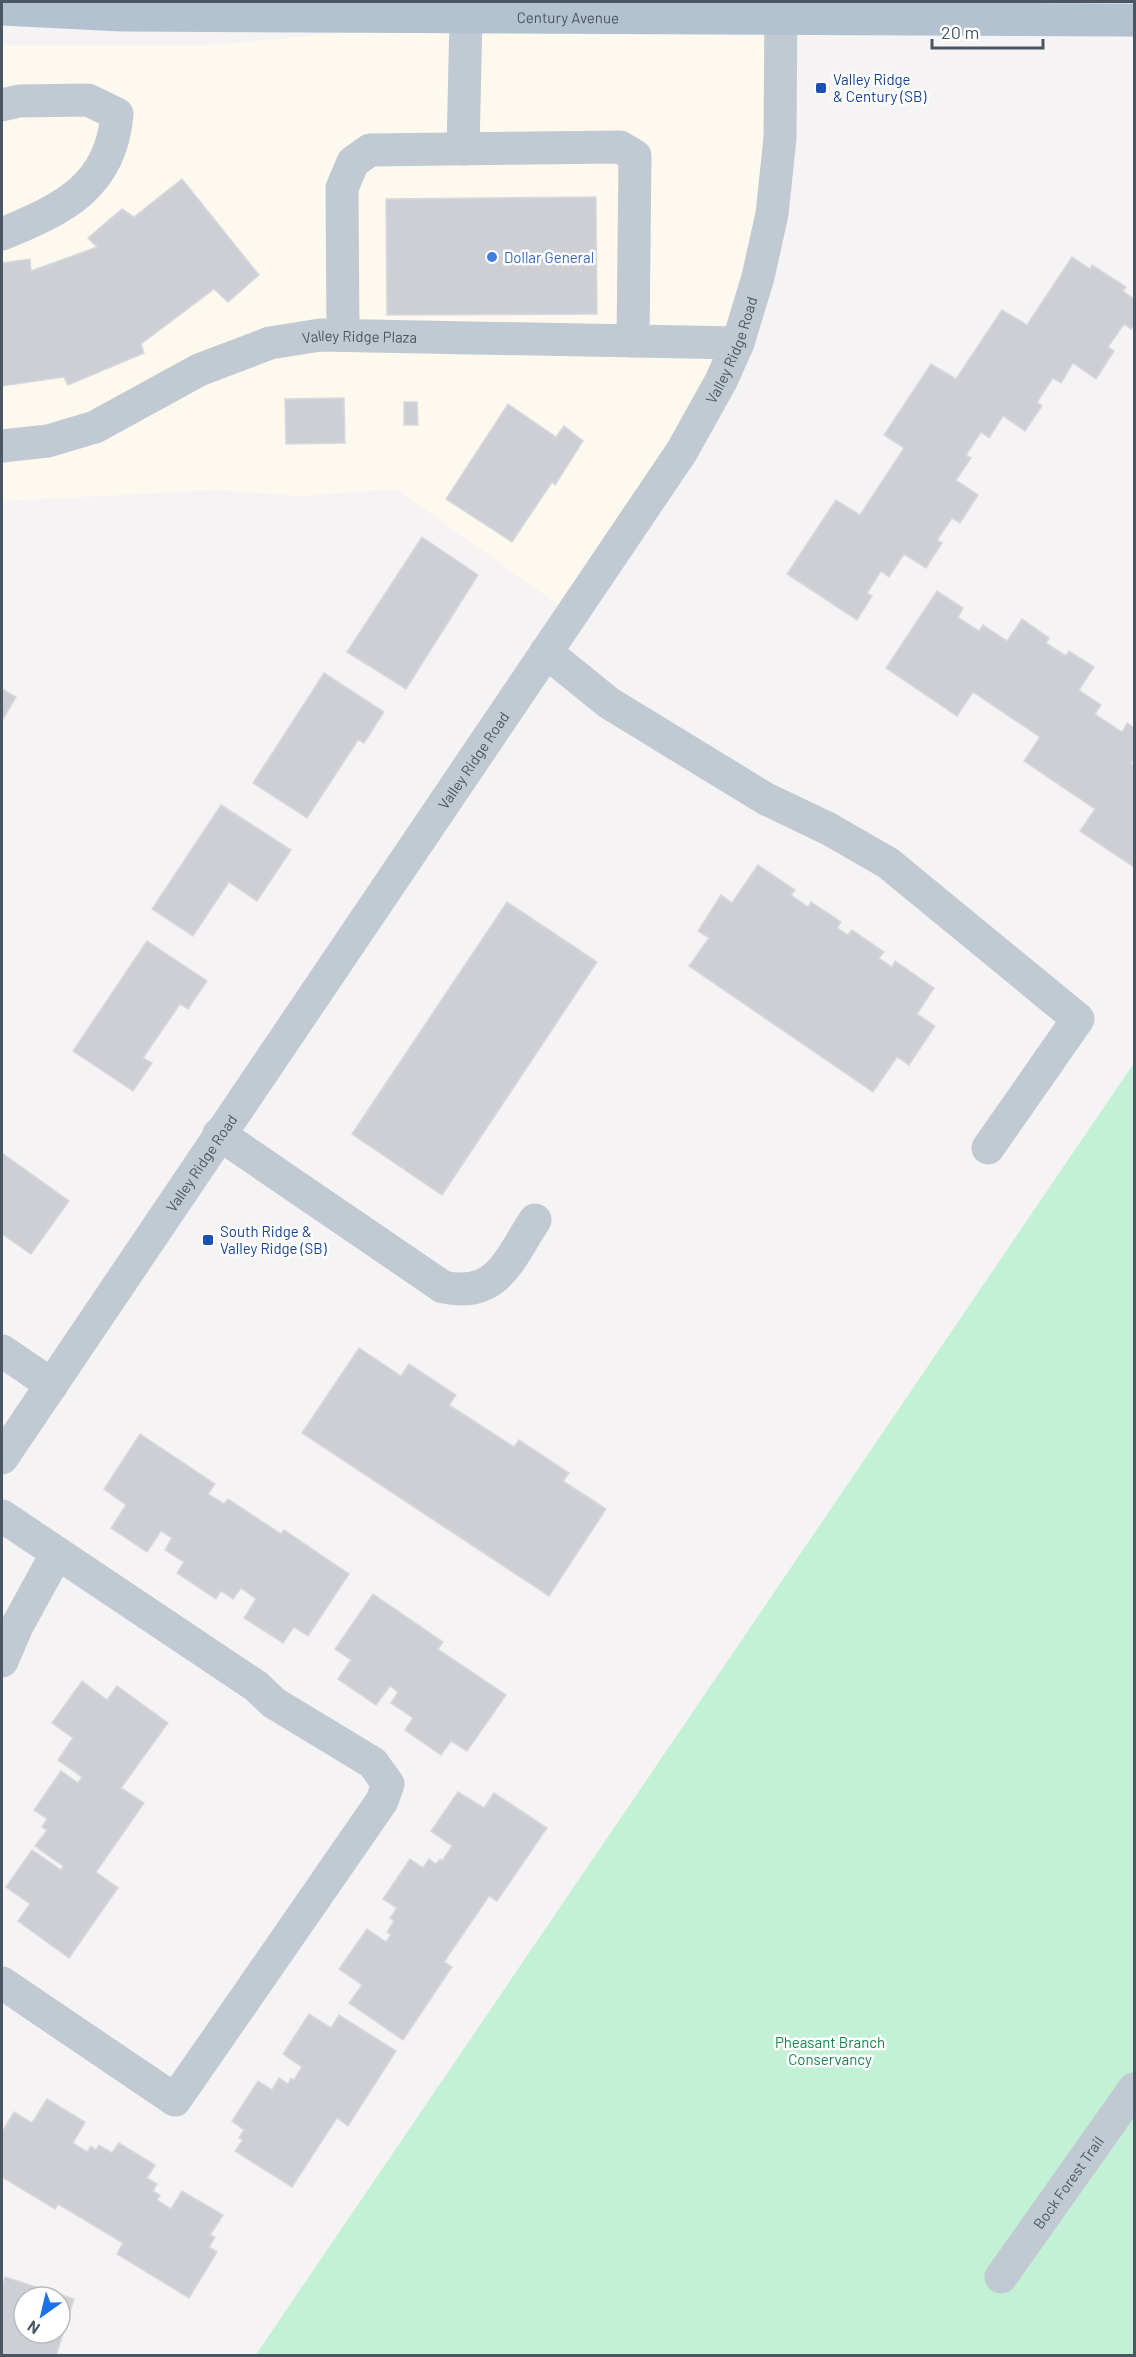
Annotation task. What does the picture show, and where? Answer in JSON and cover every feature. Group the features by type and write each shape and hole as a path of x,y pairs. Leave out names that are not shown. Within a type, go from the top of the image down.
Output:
{"main road":[{"name":"Century Avenue","path":"2,9 122,15 466,17 782,9 1134,20"}],"street":[{"name":"Valley Ridge Road","path":"2,1458 682,451 721,381 738,343 758,277 772,214 780,138 782,9"},
{"path":"464,149 466,17"},
{"path":"2,105 19,100 88,100 117,114 115,140 101,171 80,193 35,220 2,234"},
{"path":"343,335 342,188 353,162 370,150 620,147 635,156 633,341"},
{"name":"Valley Ridge Plaza","path":"2,446 48,441 94,427 199,370 270,343 320,335 738,343"},
{"path":"546,652 609,703 766,799 829,829 888,863 1078,1019 988,1148"},
{"path":"219,1134 443,1287 461,1291 478,1290 494,1281 535,1221"},
{"path":"2,1351 52,1385"},
{"path":"2,1516 256,1686 274,1703 373,1763 388,1784 382,1801 175,2100 2,1983"},
{"path":"2,1661 16,1626 57,1553"},
{"name":"Bock Forest Trail","path":"1001,2277 1134,2089"}],"shaded area":[{"path":"523,16 782,16 781,54 738,343 571,614 397,489 299,496 217,490 2,501 2,45 211,45"}],"green space":[{"name":"Pheasant Branch Conservancy","path":"1134,1063 1134,2355 255,2356"}],"building":[{"path":"182,179 259,275 228,302 214,289 141,344 144,353 68,385 64,377 2,386 2,263 30,259 31,271 97,247 88,238 122,209 134,217"},
{"name":"Dollar General","path":"596,197 597,314 387,315 386,199"},
{"path":"1072,257 1090,269 1092,265 1126,287 1123,291 1134,299 1134,325 1131,329 1124,324 1108,347 1114,351 1096,379 1073,363 1061,383 1053,378 1037,402 1042,406 1025,431 1003,416 989,438 981,432 966,455 971,458 956,480 978,495 960,523 952,518 937,540 942,543 926,568 904,554 889,577 881,571 867,593 872,596 857,620 787,574 836,500 860,515 904,448 884,435 931,364 956,379 1002,310 1027,325"},
{"path":"344,398 345,443 286,444 285,399"},
{"path":"404,402 417,402 418,425 404,425"},
{"path":"508,404 556,437 564,426 583,441 555,485 552,482 512,542 446,499"},
{"path":"422,537 478,575 406,689 347,652"},
{"path":"937,591 963,608 958,617 979,631 983,625 1007,641 1022,619 1049,638 1046,643 1066,656 1069,651 1094,667 1079,690 1101,705 1095,714 1122,732 1127,723 1134,728 1134,758 1131,763 1134,766 1134,867 1080,831 1095,809 1024,761 1040,737 973,692 957,716 886,668"},
{"path":"324,673 384,712 364,743 358,740 307,818 253,783"},
{"path":"2,689 16,697 2,721"},
{"path":"221,805 291,850 257,901 229,882 193,936 152,909"},
{"path":"758,865 795,890 791,895 808,907 811,902 841,922 837,928 848,935 852,930 884,952 879,958 892,967 895,961 934,988 917,1014 935,1026 909,1065 897,1057 873,1092 689,966 709,938 698,931 721,895 732,903"},
{"path":"507,902 597,962 442,1195 352,1134"},
{"path":"147,941 207,981 188,1009 180,1004 143,1058 152,1063 133,1091 73,1051"},
{"path":"2,1153 69,1201 31,1254 2,1234"},
{"path":"359,1348 401,1376 409,1364 456,1395 449,1405 514,1447 519,1440 569,1473 563,1481 606,1509 549,1596 302,1433"},
{"path":"140,1434 215,1484 208,1494 224,1504 228,1499 281,1534 284,1530 349,1574 308,1636 294,1627 283,1643 244,1618 256,1599 241,1588 233,1599 221,1591 216,1599 177,1573 184,1562 165,1550 172,1538 161,1531 147,1552 111,1528 126,1505 104,1489"},
{"path":"373,1594 443,1642 438,1649 506,1695 467,1751 451,1741 441,1755 405,1730 413,1718 391,1703 398,1692 390,1686 376,1705 338,1679 351,1660 335,1649"},
{"path":"82,1681 107,1700 117,1686 168,1723 121,1788 144,1803 96,1872 118,1888 69,1958 18,1921 30,1904 6,1887 32,1850 61,1870 63,1866 35,1846 47,1830 42,1827 47,1819 34,1810 61,1771 78,1783 82,1777 58,1760 73,1738 52,1723"},
{"path":"458,1792 484,1808 494,1793 547,1828 497,1901 489,1896 444,1962 452,1967 403,2040 349,2003 362,1985 339,1969 367,1929 386,1942 391,1935 387,1932 394,1921 390,1918 397,1908 383,1899 410,1859 423,1868 429,1859 436,1864 440,1859 442,1861 452,1846 431,1831"},
{"path":"309,2014 331,2028 339,2015 396,2051 348,2126 337,2118 292,2187 235,2151 243,2140 239,2138 244,2130 232,2121 258,2081 272,2090 279,2078 288,2084 291,2078 294,2080 302,2067 283,2054"},
{"path":"47,2099 85,2122 73,2143 87,2152 91,2146 96,2150 99,2145 112,2153 119,2143 155,2165 147,2178 157,2184 153,2191 160,2195 157,2200 171,2209 182,2191 223,2215 210,2235 215,2237 209,2247 217,2252 189,2298 117,2254 123,2243 58,2204 55,2209 2,2177 2,2132 14,2112 32,2123"},
{"path":"5,2277 30,2285 12,2285 12,2345 59,2345 56,2356 2,2356 2,2289"}],"place":[{"name":"Valley Ridge & Century (SB)","path":"821,88"},
{"name":"Dollar General","path":"492,257"},
{"name":"South Ridge & Valley Ridge (SB)","path":"208,1240"}]}
